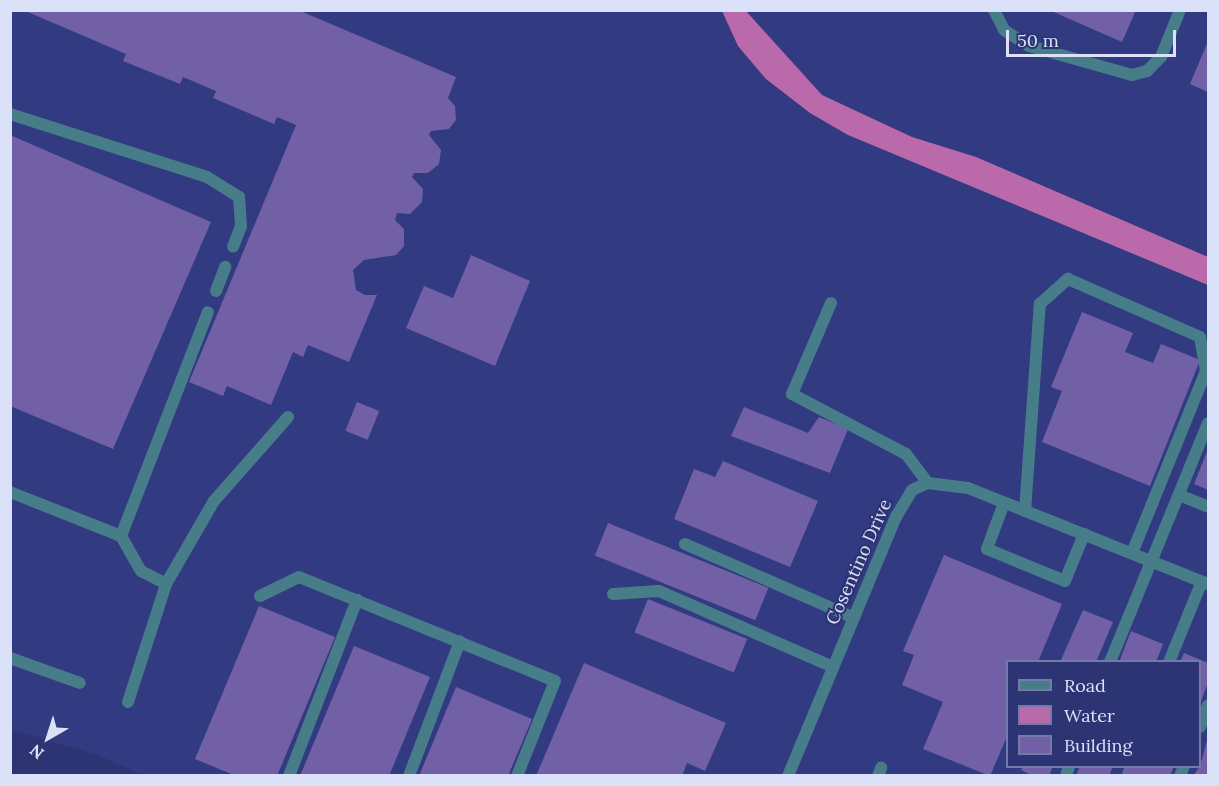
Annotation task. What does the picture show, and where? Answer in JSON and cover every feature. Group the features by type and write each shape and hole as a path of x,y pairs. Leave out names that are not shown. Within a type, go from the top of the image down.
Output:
{"street":[{"path":"994,10 1004,30 1029,46 1132,75 1147,71 1161,57 1180,10"},
{"path":"10,114 207,177 239,197 241,226 233,247"},
{"path":"216,291 225,267"},
{"path":"1025,511 1040,304 1068,279 1200,337 1206,371 1131,553"},
{"path":"831,303 792,394 906,454 928,483 968,488 1205,582 1170,660"},
{"path":"121,536 208,312"},
{"path":"128,702 166,584 214,501 288,417"},
{"path":"1111,660 1209,423"},
{"name":"Cosentino Drive","path":"791,775 896,517 912,490 928,483"},
{"path":"10,492 121,536 141,571 166,584"},
{"path":"1179,495 1209,507"},
{"path":"1004,503 987,549 1065,581 1084,534"},
{"path":"686,544 854,618"},
{"path":"260,596 299,577 555,681 517,776"},
{"path":"614,594 659,591 834,667"},
{"path":"289,776 357,600"},
{"path":"409,776 460,641"},
{"path":"10,658 80,683"},
{"path":"1201,725 1209,705"}],"shaded area":[{"path":"10,11 1208,11 1208,775 145,776 100,756 11,729"}],"water":[{"path":"722,11 746,11 822,95 912,137 976,157 1208,257 1208,285 848,135 810,113 766,79 738,46"}],"building":[{"path":"23,10 298,10 456,77 448,98 455,106 456,120 449,129 431,131 429,135 441,150 439,164 428,173 414,173 412,177 423,189 422,202 410,214 397,213 395,220 404,229 404,246 396,255 364,260 353,270 356,290 365,295 377,295 349,362 308,345 303,357 293,352 271,405 227,386 223,396 189,382 296,125 277,117 274,124 213,98 216,91 183,77 180,84 123,61 126,54"},
{"path":"1049,10 1136,10 1122,42"},
{"path":"1208,41 1208,92 1190,84"},
{"path":"10,135 211,222 113,449 10,406"},
{"path":"471,255 530,281 495,366 406,328 424,286 453,298"},
{"path":"1082,312 1133,333 1125,352 1153,363 1161,344 1200,360 1150,486 1042,442 1062,391 1051,387"},
{"path":"357,402 379,411 368,440 345,431"},
{"path":"744,407 808,433 819,417 848,429 830,473 731,436"},
{"path":"1208,449 1208,490 1194,484"},
{"path":"723,461 818,501 790,567 674,519 694,469 715,477"},
{"path":"608,523 768,588 755,620 595,555"},
{"path":"944,555 1062,604 1039,660 1006,660 1006,739 990,776 923,749 943,702 902,685 914,655 903,651"},
{"path":"648,599 747,639 734,672 635,632"},
{"path":"259,606 335,637 277,776 236,776 195,759"},
{"path":"1083,610 1113,622 1097,660 1061,660"},
{"path":"1131,631 1163,644 1157,660 1120,660"},
{"path":"354,646 430,677 389,776 300,776"},
{"path":"1184,653 1201,660 1181,660"},
{"path":"1201,660 1208,663 1208,683 1201,701"},
{"path":"584,663 726,723 705,771 687,763 682,776 536,776"},
{"path":"456,687 532,719 508,776 419,776"},
{"path":"1208,737 1208,776 1193,776 1201,768"},
{"path":"1022,768 1052,768 1049,776 1033,776 1021,770"},
{"path":"1079,768 1112,768 1109,776 1076,776"},
{"path":"1124,768 1173,768 1170,776 1121,776"}]}
